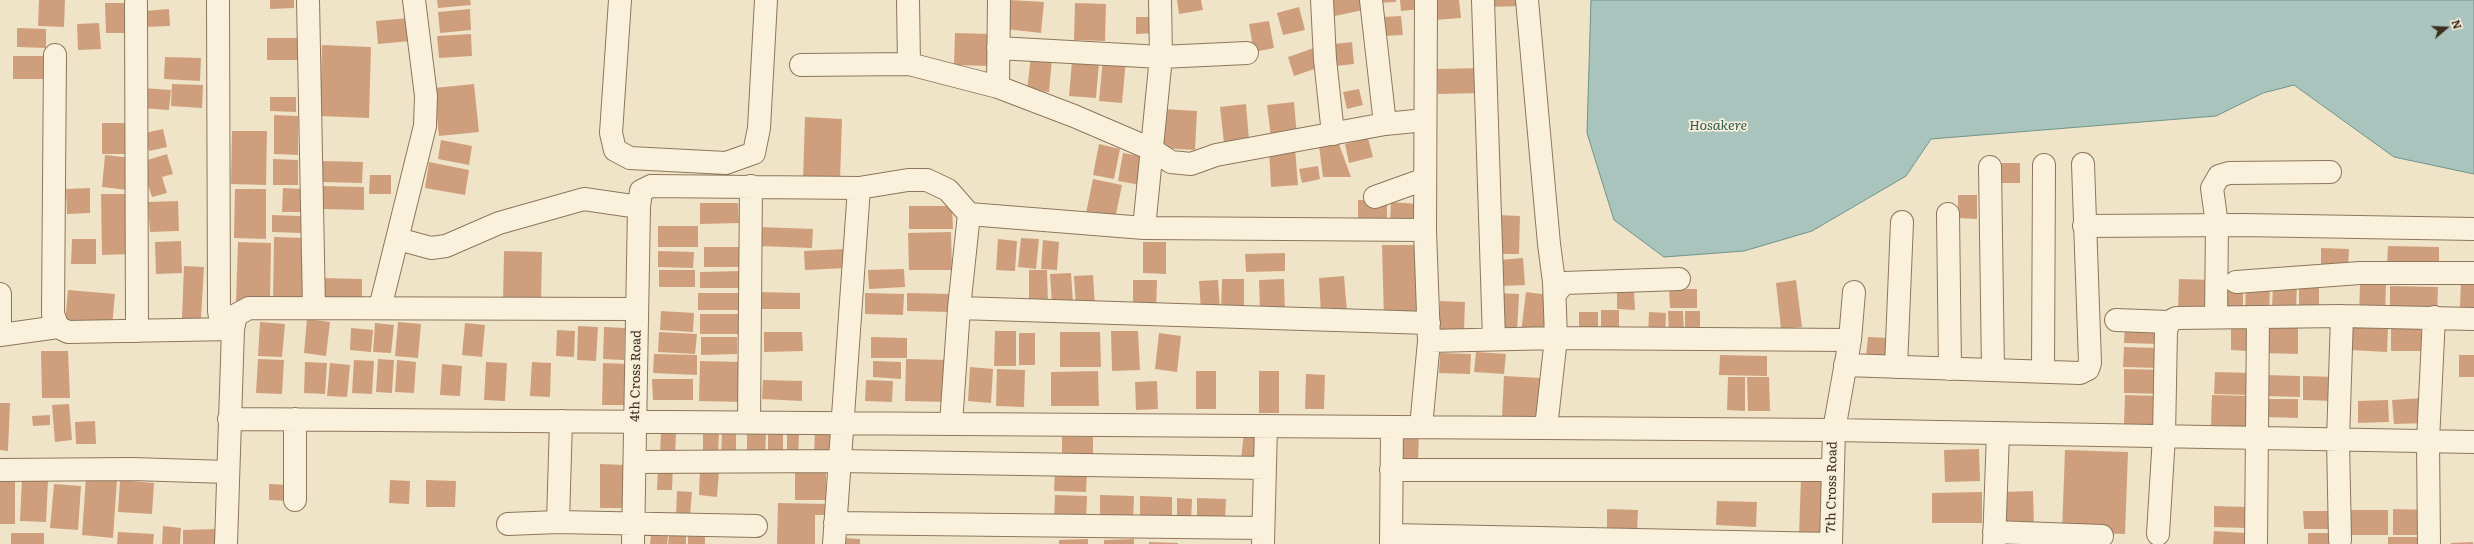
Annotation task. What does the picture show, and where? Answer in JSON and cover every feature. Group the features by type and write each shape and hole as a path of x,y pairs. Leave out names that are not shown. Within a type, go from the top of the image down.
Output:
{"street":[{"path":"218,0 219,310 228,329 229,419 226,544"},
{"path":"308,0 314,308"},
{"path":"380,308 425,126 426,96 414,0"},
{"path":"620,0 611,133 615,150 630,158 726,163 754,153 759,128 766,0"},
{"path":"908,0 909,64"},
{"path":"998,87 999,0"},
{"path":"1144,228 1161,57 1160,0"},
{"path":"1322,0 1324,59 1333,134"},
{"path":"1371,0 1385,124"},
{"path":"1421,427 1429,332 1425,230 1426,0"},
{"path":"1483,0 1494,339"},
{"path":"1527,0 1555,294 1556,338 1546,428"},
{"path":"136,4 137,331"},
{"path":"998,48 1161,57 1246,53"},
{"path":"55,55 52,314 58,327"},
{"path":"801,65 909,64 998,87 1074,116 1151,149 1171,162 1191,164 1216,155 1385,124 1425,120"},
{"path":"630,158 642,198"},
{"path":"1845,365 2080,372 2088,369 2090,363 2082,164"},
{"path":"2043,371 2044,165"},
{"path":"1990,167 1993,370"},
{"path":"2216,317 2217,225 2212,188 2219,176 2229,173 2330,172"},
{"path":"1375,197 1425,179"},
{"path":"642,198 651,186 859,188 908,180 927,180 948,190 969,214 1144,228 1425,230"},
{"path":"749,422 751,186"},
{"path":"834,544 859,188"},
{"path":"398,239 431,248 446,246 499,223 584,199 642,198"},
{"name":"4th Cross Road","path":"633,544 637,309 642,198"},
{"path":"951,424 959,308 969,214"},
{"path":"1948,214 1950,369"},
{"path":"1896,367 1902,222"},
{"path":"2084,226 2217,225 2474,229"},
{"path":"2236,282 2360,273 2474,273"},
{"path":"1555,294 1564,283 1679,279"},
{"name":"7th Cross Road","path":"1831,544 1834,430 1850,340 1854,292"},
{"path":"0,294 0,335 58,327 68,332 228,329"},
{"path":"228,329 236,316 249,308 637,309"},
{"path":"959,308 1429,332 1494,339 1850,340"},
{"path":"2340,540 2338,440 2342,316"},
{"path":"2116,320 2169,322 2176,318 2342,316 2474,319"},
{"path":"2256,544 2258,317"},
{"path":"2429,544 2428,442 2434,317"},
{"path":"2158,534 2164,436 2166,331 2169,322"},
{"path":"229,419 1834,430 2474,442"},
{"path":"295,419 295,500"},
{"path":"558,522 560,421"},
{"path":"835,522 1263,536 1266,426"},
{"path":"1392,427 1391,539 1831,544"},
{"path":"1998,433 1994,538 2102,536"},
{"path":"635,462 840,461 1265,468"},
{"path":"0,470 132,469 228,472"},
{"path":"1391,470 1832,470"},
{"path":"508,524 558,522 756,526"}],"water":[{"name":"Hosakere","path":"1591,0 2474,0 2474,174 2394,157 2294,85 2263,93 2216,116 1931,139 1906,176 1812,231 1744,251 1664,257 1614,220 1587,133"}],"building":[{"path":"39,0 65,0 64,27 38,26"},
{"path":"270,0 294,0 294,8 270,9"},
{"path":"437,0 470,0 471,5 438,8"},
{"path":"1009,0 1044,2 1041,33 1006,29"},
{"path":"1177,0 1201,0 1203,10 1179,14"},
{"path":"1327,0 1366,0 1368,9 1330,17"},
{"path":"1374,0 1396,0 1396,2 1375,3"},
{"path":"1400,0 1422,0 1423,9 1401,11"},
{"path":"1433,0 1459,0 1461,18 1435,20"},
{"path":"1486,0 1521,0 1521,6 1486,7"},
{"path":"105,3 131,3 131,33 106,33"},
{"path":"1075,3 1106,4 1105,41 1074,40"},
{"path":"1299,7 1305,30 1283,35 1277,13"},
{"path":"169,9 170,26 145,27 144,11"},
{"path":"470,9 471,30 440,33 438,12"},
{"path":"1401,16 1403,35 1383,36 1382,17"},
{"path":"1136,17 1159,17 1160,33 1136,34"},
{"path":"408,18 411,41 378,44 376,21"},
{"path":"1269,21 1274,48 1254,52 1249,24"},
{"path":"99,23 101,49 78,50 77,24"},
{"path":"17,28 46,29 46,48 17,47"},
{"path":"955,33 991,34 990,66 954,65"},
{"path":"471,34 472,56 439,58 437,36"},
{"path":"267,38 298,38 299,60 267,60"},
{"path":"1352,42 1354,64 1336,66 1334,44"},
{"path":"322,45 371,47 369,118 320,116"},
{"path":"1317,47 1323,66 1294,76 1288,57"},
{"path":"13,56 46,56 46,79 13,79"},
{"path":"1031,56 1052,59 1049,92 1027,90"},
{"path":"165,57 201,58 200,81 164,79"},
{"path":"1103,58 1126,60 1122,103 1099,101"},
{"path":"1072,61 1099,63 1096,98 1069,96"},
{"path":"1483,68 1484,93 1438,94 1437,69"},
{"path":"172,84 203,85 202,108 171,106"},
{"path":"474,84 479,132 439,136 434,88"},
{"path":"143,88 171,90 169,110 141,108"},
{"path":"1359,89 1363,105 1347,109 1343,92"},
{"path":"270,97 296,97 296,112 270,111"},
{"path":"1294,102 1297,136 1271,138 1267,105"},
{"path":"1246,104 1249,140 1224,143 1220,107"},
{"path":"1163,109 1197,111 1195,150 1161,148"},
{"path":"274,115 298,116 298,155 274,154"},
{"path":"805,117 842,119 840,181 803,179"},
{"path":"102,123 132,123 132,154 102,154"},
{"path":"163,129 167,147 149,151 145,133"},
{"path":"232,131 267,131 266,185 231,184"},
{"path":"1368,138 1373,157 1349,163 1345,144"},
{"path":"441,140 472,146 469,165 438,159"},
{"path":"1099,144 1120,149 1114,179 1093,175"},
{"path":"1339,144 1351,177 1323,177 1319,146"},
{"path":"1295,148 1298,185 1271,187 1269,149"},
{"path":"1123,153 1146,157 1140,185 1118,181"},
{"path":"167,154 173,174 162,177 167,193 152,197 141,162"},
{"path":"105,155 132,158 128,190 102,187"},
{"path":"273,159 298,160 298,185 273,185"},
{"path":"323,161 363,162 362,183 323,182"},
{"path":"429,162 469,170 465,195 425,188"},
{"path":"2001,163 2020,163 2020,183 2001,183"},
{"path":"1318,166 1320,179 1302,183 1299,169"},
{"path":"370,175 391,175 391,194 369,194"},
{"path":"1093,179 1122,185 1115,219 1086,213"},
{"path":"322,186 364,187 364,210 322,209"},
{"path":"90,188 90,213 67,214 66,189"},
{"path":"283,188 302,189 302,212 282,212"},
{"path":"235,189 266,189 266,239 234,238"},
{"path":"101,194 130,194 131,254 102,255"},
{"path":"1958,195 1977,195 1977,219 1958,218"},
{"path":"1358,200 1387,200 1387,225 1358,225"},
{"path":"178,201 179,231 150,232 148,202"},
{"path":"1391,202 1418,204 1417,224 1390,222"},
{"path":"700,203 738,203 739,223 700,224"},
{"path":"909,206 952,206 953,229 909,229"},
{"path":"272,215 301,216 301,233 272,232"},
{"path":"1498,215 1520,216 1519,254 1497,254"},
{"path":"658,226 698,226 698,247 658,247"},
{"path":"759,227 813,229 812,248 759,246"},
{"path":"951,232 952,270 909,270 908,233"},
{"path":"274,237 305,238 304,304 273,304"},
{"path":"1021,238 1039,239 1036,269 1018,267"},
{"path":"72,239 96,239 96,264 71,264"},
{"path":"998,239 1017,241 1015,271 996,270"},
{"path":"1043,240 1059,242 1057,270 1041,269"},
{"path":"181,241 182,273 156,274 155,242"},
{"path":"238,242 271,243 270,301 236,301"},
{"path":"1143,242 1166,242 1166,274 1143,273"},
{"path":"1382,245 1417,245 1419,319 1384,320"},
{"path":"2388,246 2439,247 2439,267 2387,266"},
{"path":"704,247 740,247 740,267 704,267"},
{"path":"2321,248 2349,249 2348,269 2321,268"},
{"path":"845,249 847,268 805,270 804,251"},
{"path":"504,251 542,252 541,302 503,301"},
{"path":"658,251 694,252 693,268 658,267"},
{"path":"1285,253 1285,271 1246,272 1245,254"},
{"path":"1523,258 1525,285 1501,286 1499,260"},
{"path":"184,266 204,267 201,319 182,318"},
{"path":"904,269 905,287 869,289 868,270"},
{"path":"659,270 695,270 695,287 659,287"},
{"path":"1029,270 1047,270 1048,303 1029,303"},
{"path":"740,271 740,288 700,288 700,272"},
{"path":"1071,273 1073,303 1052,305 1050,274"},
{"path":"1093,275 1095,307 1076,308 1074,276"},
{"path":"1344,276 1347,312 1321,314 1319,278"},
{"path":"323,278 362,279 362,300 323,300"},
{"path":"1222,279 1244,279 1244,312 1221,311"},
{"path":"1284,279 1285,312 1260,313 1259,280"},
{"path":"2179,279 2213,280 2212,312 2178,311"},
{"path":"1133,280 1157,280 1156,313 1133,312"},
{"path":"1218,280 1220,309 1201,311 1199,281"},
{"path":"1796,280 1802,327 1781,329 1776,283"},
{"path":"2461,280 2474,280 2474,308 2460,307"},
{"path":"2273,282 2297,282 2296,311 2272,310"},
{"path":"2299,283 2319,283 2319,312 2299,312"},
{"path":"2221,284 2243,284 2243,312 2220,312"},
{"path":"2360,285 2386,285 2385,315 2359,314"},
{"path":"2390,286 2438,287 2437,315 2390,313"},
{"path":"2246,287 2270,288 2269,313 2245,312"},
{"path":"1669,289 1697,289 1697,308 1670,308"},
{"path":"68,290 115,294 112,327 65,323"},
{"path":"1634,291 1635,310 1617,309 1617,292"},
{"path":"759,292 800,293 800,309 758,309"},
{"path":"1526,292 1549,295 1544,336 1521,333"},
{"path":"698,293 738,293 739,310 698,310"},
{"path":"865,293 904,294 903,315 865,314"},
{"path":"907,293 950,294 950,312 907,311"},
{"path":"1498,293 1519,294 1517,332 1496,331"},
{"path":"1440,301 1465,302 1464,330 1440,330"},
{"path":"1601,310 1619,310 1619,332 1601,333"},
{"path":"661,311 694,313 693,332 660,330"},
{"path":"1668,311 1683,311 1684,333 1669,334"},
{"path":"1685,311 1700,311 1700,333 1685,333"},
{"path":"1579,312 1598,312 1598,329 1579,330"},
{"path":"1649,312 1666,313 1665,336 1648,335"},
{"path":"700,314 738,314 738,334 700,334"},
{"path":"307,319 330,322 326,356 304,353"},
{"path":"260,322 285,324 282,357 258,356"},
{"path":"398,322 421,324 418,358 395,356"},
{"path":"375,323 394,325 391,353 373,352"},
{"path":"465,323 485,325 482,357 462,355"},
{"path":"2125,323 2159,324 2158,344 2124,343"},
{"path":"2262,325 2298,325 2298,354 2262,353"},
{"path":"578,326 598,327 596,361 577,360"},
{"path":"2231,326 2248,327 2247,351 2231,350"},
{"path":"604,327 625,328 624,360 603,359"},
{"path":"2352,327 2388,329 2387,352 2350,350"},
{"path":"2391,327 2421,327 2421,351 2391,351"},
{"path":"351,328 373,330 371,352 350,350"},
{"path":"557,330 575,331 574,357 556,356"},
{"path":"995,331 1016,331 1016,366 994,366"},
{"path":"1111,331 1138,331 1140,370 1112,371"},
{"path":"659,332 697,334 695,354 658,352"},
{"path":"764,332 802,332 803,351 764,352"},
{"path":"1060,332 1100,332 1101,367 1060,367"},
{"path":"1019,333 1035,333 1035,365 1019,365"},
{"path":"1159,333 1181,336 1177,372 1155,369"},
{"path":"701,337 737,337 737,354 701,355"},
{"path":"871,337 907,338 907,358 871,358"},
{"path":"1868,337 1889,338 1888,358 1866,356"},
{"path":"2124,347 2160,348 2160,368 2123,367"},
{"path":"41,351 68,351 70,398 42,398"},
{"path":"1476,352 1506,354 1504,374 1474,372"},
{"path":"1440,353 1471,354 1470,374 1439,373"},
{"path":"654,354 697,355 697,375 653,373"},
{"path":"1720,355 1767,356 1767,376 1719,375"},
{"path":"2459,355 2474,355 2474,377 2459,377"},
{"path":"258,359 284,360 282,394 256,393"},
{"path":"378,359 394,360 392,393 376,392"},
{"path":"906,359 948,360 947,402 905,401"},
{"path":"354,360 374,361 372,394 352,393"},
{"path":"397,360 416,362 414,393 395,392"},
{"path":"700,361 742,362 741,402 699,401"},
{"path":"873,361 901,362 901,379 873,377"},
{"path":"305,362 327,363 325,394 304,393"},
{"path":"486,362 507,363 505,401 484,400"},
{"path":"532,362 551,363 550,397 530,396"},
{"path":"330,363 350,365 347,397 327,396"},
{"path":"603,363 630,364 630,405 602,405"},
{"path":"442,364 462,366 460,396 440,395"},
{"path":"970,367 993,369 991,403 968,401"},
{"path":"997,369 1025,370 1024,407 996,406"},
{"path":"2124,369 2162,370 2162,394 2124,393"},
{"path":"1098,371 1099,406 1051,406 1051,372"},
{"path":"1196,371 1216,371 1216,409 1196,409"},
{"path":"1259,371 1279,371 1279,413 1259,413"},
{"path":"2215,372 2252,373 2251,395 2214,394"},
{"path":"1306,374 1325,375 1324,409 1305,409"},
{"path":"2266,375 2300,376 2300,397 2266,396"},
{"path":"1504,376 1541,378 1539,418 1502,416"},
{"path":"2303,376 2335,377 2334,401 2303,400"},
{"path":"1728,377 1745,377 1745,411 1727,410"},
{"path":"1747,377 1769,377 1770,411 1748,411"},
{"path":"652,379 693,379 693,400 653,400"},
{"path":"763,380 802,381 802,401 762,399"},
{"path":"866,380 893,381 892,402 865,401"},
{"path":"1157,381 1158,409 1136,410 1135,382"},
{"path":"2125,395 2161,396 2161,425 2124,424"},
{"path":"2212,395 2251,396 2250,427 2211,425"},
{"path":"2424,398 2426,423 2394,424 2392,400"},
{"path":"2265,399 2298,399 2298,418 2264,417"},
{"path":"2388,400 2389,422 2358,423 2358,401"},
{"path":"0,403 10,403 8,451 0,450"},
{"path":"69,404 72,440 55,442 52,405"},
{"path":"50,415 50,425 33,426 32,416"},
{"path":"95,421 96,444 76,444 75,422"},
{"path":"815,427 832,427 832,456 814,456"},
{"path":"661,431 676,432 675,457 660,456"},
{"path":"703,431 719,431 718,458 703,457"},
{"path":"722,432 736,432 736,457 721,456"},
{"path":"747,432 766,433 765,460 747,459"},
{"path":"768,432 783,432 783,460 768,460"},
{"path":"787,432 799,433 798,459 787,459"},
{"path":"1403,432 1419,433 1418,463 1402,462"},
{"path":"1244,433 1264,435 1262,461 1241,459"},
{"path":"1062,437 1093,437 1093,463 1062,463"},
{"path":"1979,449 1980,481 1945,482 1944,450"},
{"path":"2065,450 2128,452 2125,534 2062,532"},
{"path":"600,464 626,465 625,508 600,508"},
{"path":"795,465 826,465 826,500 795,500"},
{"path":"658,466 673,466 672,490 657,490"},
{"path":"700,469 719,471 717,497 699,495"},
{"path":"1055,469 1087,471 1086,492 1054,491"},
{"path":"86,477 117,480 113,538 82,535"},
{"path":"1801,478 1822,479 1820,535 1799,534"},
{"path":"22,479 48,480 46,522 20,521"},
{"path":"120,480 154,483 152,514 118,512"},
{"path":"390,480 410,481 409,504 389,503"},
{"path":"426,480 456,481 455,507 426,507"},
{"path":"0,482 15,482 15,524 0,524"},
{"path":"54,484 81,486 78,530 50,528"},
{"path":"269,484 291,485 291,501 269,500"},
{"path":"677,491 692,492 690,516 676,515"},
{"path":"2033,491 2034,526 2002,526 2001,492"},
{"path":"1982,492 1982,523 1932,523 1932,493"},
{"path":"1055,495 1087,496 1086,523 1054,522"},
{"path":"1100,495 1134,496 1133,522 1100,521"},
{"path":"1140,496 1172,497 1172,521 1140,520"},
{"path":"1177,498 1192,499 1191,523 1177,523"},
{"path":"1197,498 1226,499 1225,522 1197,521"},
{"path":"1717,501 1757,502 1756,527 1716,525"},
{"path":"778,503 827,504 826,515 815,515 815,544 777,544"},
{"path":"2214,506 2248,507 2247,528 2214,527"},
{"path":"1607,509 1638,510 1637,534 1607,533"},
{"path":"2393,509 2427,510 2427,535 2393,535"},
{"path":"2351,510 2388,510 2388,535 2351,535"},
{"path":"2303,511 2331,511 2331,529 2304,529"},
{"path":"163,526 181,528 180,544 162,544"},
{"path":"217,529 217,544 183,544 183,530"},
{"path":"2214,531 2245,533 2244,544 2213,544"},
{"path":"118,532 154,534 153,544 117,544"},
{"path":"11,533 44,533 44,544 11,544"},
{"path":"2308,533 2336,533 2336,544 2308,544"},
{"path":"651,534 668,535 667,544 650,544"},
{"path":"669,535 686,535 686,544 668,544"},
{"path":"688,536 705,536 705,544 688,544"},
{"path":"2388,537 2422,537 2422,544 2388,544"},
{"path":"844,538 860,539 860,544 844,544"},
{"path":"1088,539 1088,544 1059,544 1059,540"},
{"path":"1134,539 1134,544 1104,544 1104,540"},
{"path":"1149,542 1178,543 1178,544 1149,544"},
{"path":"2473,542 2473,544 2451,544 2451,543"}]}
